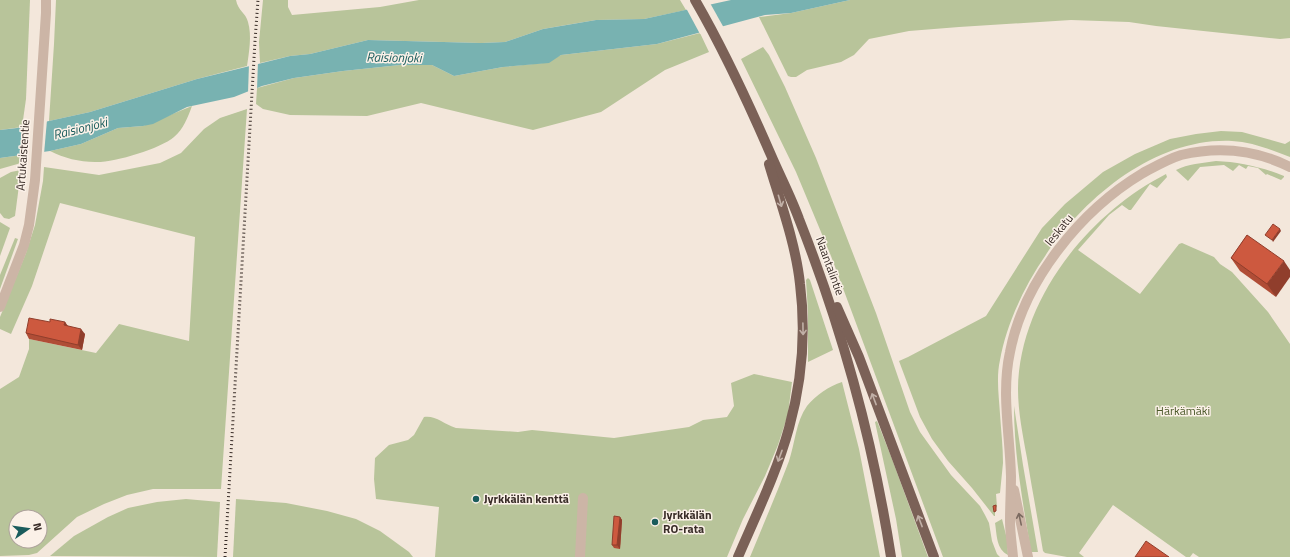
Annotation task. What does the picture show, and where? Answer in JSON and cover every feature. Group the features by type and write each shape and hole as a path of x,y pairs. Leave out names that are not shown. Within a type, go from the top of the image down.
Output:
{"main road":[{"name":"Naantalintie","path":"695,0 731,67 812,251 837,325 856,389 877,476 891,557"},
{"path":"738,557 765,493 789,428 798,392 802,355 800,283 786,220 757,124"},
{"path":"812,251 859,357 934,557"}],"street":[{"name":"Artukaistentie","path":"0,307 24,245 29,225 35,180 46,0"},
{"name":"Ieskatu","path":"1013,557 1010,522 1011,475 1006,388 1010,353 1015,333 1026,303 1041,276 1062,246 1082,221 1108,198 1133,179 1158,164 1181,155 1208,151 1238,150 1265,156 1290,166"},
{"name":"Ieskatu","path":"1011,475 1028,557"},
{"path":"580,557 583,498"}],"green space":[{"path":"0,0 30,0 26,99 22,127 0,130"},
{"path":"56,0 236,0 238,7 246,16 250,33 247,66 197,79 90,112 49,121"},
{"path":"263,0 288,0 288,7 292,15 380,7 419,0 680,0 686,10 644,19 596,20 543,29 505,42 481,43 368,40 310,54 290,56 260,63 259,42"},
{"path":"850,0 1290,0 1290,38 1280,39 1129,22 1071,20 959,27 909,31 869,39 854,55 841,62 807,70 796,77 788,76 759,17 791,13"},
{"path":"700,33 709,52 665,70 601,112 533,130 421,103 367,116 290,115 263,109 256,104 257,88 294,78 400,65 432,65 454,76 503,67 543,63 561,55 657,44"},
{"path":"763,47 769,55 785,87 816,158 876,313 910,412 920,432 951,475 980,506 989,523 992,541 997,554 1000,557 943,557 831,256 796,172 741,59"},
{"path":"192,106 183,127 174,137 158,146 124,158 103,162 89,162 61,156 50,151 81,144 118,128 143,126"},
{"path":"247,109 221,489 153,489 127,495 77,517 48,543 48,509 8,509 8,549 41,549 37,553 29,555 0,556 0,389 19,377 29,349 29,339 96,353 119,324 189,341 195,237 60,203 32,286 11,334 0,329 0,317 26,253 35,225 44,167 99,175 160,163 181,153 204,129 220,118"},
{"path":"1221,131 1242,132 1285,144 1290,141 1290,157 1269,149 1232,141 1191,145 1152,159 1115,182 1082,211 1053,245 1029,283 1011,322 1000,360 998,373 1003,463 1000,493 996,494 997,507 995,508 994,516 948,461 932,439 920,417 899,361 986,316 1042,228 1065,204 1103,172 1135,154 1170,139"},
{"path":"22,155 21,163 0,169 0,158"},
{"path":"1216,161 1233,162 1267,170 1284,177 1281,180 1267,174 1266,175 1258,168 1248,166 1246,169 1239,165 1233,171 1224,165 1200,167 1188,181 1176,170 1190,165"},
{"path":"21,170 15,216 9,219 4,218 0,213 0,178 11,172"},
{"name":"Härkämäki","path":"1166,174 1167,177 1157,188 1150,184 1131,210 1122,205 1109,215 1078,250 1140,294 1179,244 1182,243 1214,257 1220,264 1232,272 1268,312 1290,344 1290,557 1199,557 1193,553 1190,557 1186,557 1113,505 1079,553 1084,557 1067,557 1045,553 1043,551 1022,433 1018,398 1021,356 1031,323 1045,292 1063,263 1085,236 1110,212 1137,191"},
{"path":"0,222 10,228 0,256"},
{"path":"15,238 18,239 0,289 0,275"},
{"path":"808,278 810,280 833,350 808,362 806,280"},
{"path":"754,374 792,382 788,414 778,445 765,476 743,519 727,557 435,557 439,507 376,499 374,479 375,458 389,445 408,440 414,435 424,417 432,417 456,428 518,432 532,430 614,438 689,427 703,420 727,417 734,406 731,383"},
{"path":"842,382 859,449 880,557 750,557 789,461 800,418 803,412 811,402 828,388"},
{"path":"1014,406 1038,552 1031,552 1025,516 1017,461"},
{"path":"877,421 928,557 902,557 896,519 875,422"},
{"path":"186,499 220,502 217,557 50,556 74,536 108,517 128,508 157,502"},
{"path":"236,499 286,503 327,511 356,519 380,531 409,552 413,557 233,557"},
{"path":"1002,519 1007,539 1008,555 1001,549 997,537 995,523"}],"water":[{"name":"Raisionjoki","path":"731,0 850,0 791,13 765,15 657,44 561,55 549,63 503,67 454,76 432,65 400,65 294,78 262,86 234,97 187,107 153,124 118,128 81,144 50,151 0,158 0,130 17,128 90,112 197,79 290,56 310,54 368,40 481,43 505,42 543,29 596,20 644,19"}],"pier":[{"path":"710,3 724,28 700,34 686,8"},
{"path":"258,61 257,90 248,93 249,64"},
{"path":"47,120 44,154 22,156 24,125"}],"building":[{"path":"1273,224 1280,229 1272,240 1265,235"},
{"path":"1247,235 1284,261 1267,284 1231,258"},
{"path":"29,318 50,322 50,319 65,322 64,325 81,329 78,345 26,333"},
{"path":"996,505 996,511 994,512 993,506"},
{"path":"614,516 620,517 617,545 612,545"},
{"path":"1146,541 1169,557 1135,557"}],"railway":[{"path":"225,557 258,0"}],"place":[{"name":"Jyrkkälän kenttä","path":"476,499"},
{"name":"Jyrkkälän RO-rata","path":"655,522"}]}
